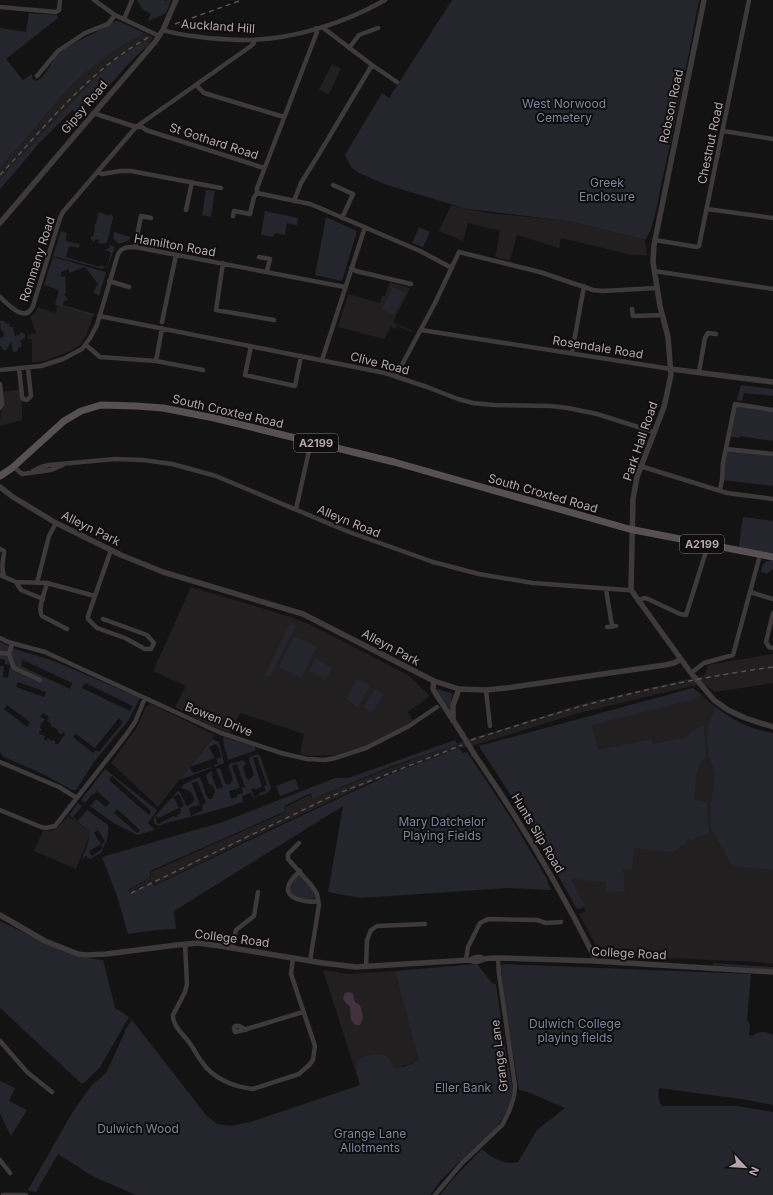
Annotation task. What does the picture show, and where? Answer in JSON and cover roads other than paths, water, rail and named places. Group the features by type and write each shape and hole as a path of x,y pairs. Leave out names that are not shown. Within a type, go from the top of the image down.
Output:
{"main road":[{"name":"South Croxted Road","path":"0,476 14,467 69,417 87,409 101,405 167,408 394,462 632,529"},
{"name":"A2199","path":"632,529 773,557"}],"street":[{"path":"0,7 58,12 60,0"},
{"path":"94,0 115,15 159,36"},
{"path":"124,19 132,0"},
{"name":"Gipsy Road","path":"0,223 159,36 176,0"},
{"name":"Auckland Hill","path":"163,30 196,37 254,40 296,34 319,28 357,15 385,0"},
{"name":"Robson Road","path":"655,240 704,0"},
{"name":"Chestnut Road","path":"655,240 698,247 749,0"},
{"path":"37,76 58,51 85,33 108,24 115,15"},
{"path":"264,168 319,28 397,82"},
{"path":"349,48 359,35 378,28"},
{"path":"221,188 131,171 103,174 98,172 136,127 251,46 254,43 254,40"},
{"path":"294,201 301,183 372,65"},
{"path":"196,85 204,93 284,117"},
{"name":"St Gothard Road","path":"93,113 136,127 142,127 146,130 264,168 250,214 234,212 233,216"},
{"path":"723,131 773,139"},
{"name":"Rommany Road","path":"0,297 20,313 26,314 32,309 61,215 98,172"},
{"path":"186,210 192,182"},
{"path":"333,185 353,194 342,218"},
{"path":"257,193 310,204 420,251 452,268"},
{"path":"707,209 773,218"},
{"path":"135,247 140,216 151,218"},
{"path":"322,360 365,227"},
{"name":"Park Hall Road","path":"631,590 634,491 640,466 664,407 671,375 668,337 662,315 652,262 655,240"},
{"name":"Hamilton Road","path":"0,370 41,366 63,359 77,352 86,345 97,325 109,281 121,249 135,247 346,286"},
{"path":"396,376 421,330 459,252 540,272 602,291 657,288"},
{"path":"162,322 176,255"},
{"path":"259,257 270,259 267,271"},
{"path":"223,263 216,310 274,320"},
{"path":"351,268 356,271 411,284"},
{"path":"654,271 773,289"},
{"path":"109,281 129,287"},
{"path":"572,353 584,286"},
{"path":"632,309 633,316 662,315"},
{"name":"Clive Road","path":"99,316 396,376 473,403 568,408 602,415 654,432"},
{"path":"156,361 162,328"},
{"name":"Rosendale Road","path":"421,330 773,382"},
{"path":"699,372 705,338 708,332 716,334"},
{"path":"86,345 100,357 156,361 202,370"},
{"path":"251,346 245,375 295,386 301,356"},
{"path":"19,368 22,396 24,400 27,400 31,396 28,368"},
{"path":"0,384 2,406 0,408"},
{"path":"720,490 723,463 735,404 773,410"},
{"path":"296,509 311,442"},
{"path":"726,449 773,454"},
{"name":"Alleyn Road","path":"14,467 22,474 57,468 64,464 115,459 143,460 172,464 221,478 384,546 433,562 467,571 532,583 631,590"},
{"path":"640,466 727,493 773,499"},
{"name":"Alleyn Park","path":"0,487 13,497 56,523 111,550 163,572 303,614 434,682 458,689 486,690 527,686 665,665 677,662 681,659"},
{"path":"37,583 50,536 56,523"},
{"path":"638,600 644,598 648,599 680,614 686,614 708,545"},
{"path":"0,549 4,551 1,567 2,576 16,582 47,583 96,596"},
{"path":"103,619 147,635 154,642 151,649 145,649 125,638 97,628 88,619 111,550"},
{"path":"691,672 704,663 733,655 760,555"},
{"path":"16,582 21,590 43,599"},
{"path":"47,583 40,608 40,614 67,629"},
{"path":"606,589 612,626"},
{"path":"631,590 691,672 720,704 745,718 773,727"},
{"path":"750,592 773,599"},
{"path":"773,613 766,642 769,647 773,648"},
{"name":"Bowen Drive","path":"0,638 12,644 45,652 222,733 280,753 311,760 335,758 366,748 434,714 437,707"},
{"path":"12,644 8,654 14,668 40,680"},
{"path":"0,653 8,654"},
{"name":"Hunts Slip Road","path":"434,682 434,690 530,839 574,918 594,956 595,961"},
{"path":"453,721 453,705 458,689"},
{"path":"486,690 490,726"},
{"path":"0,810 41,827 46,828 54,826 58,823 126,736 135,722 145,698"},
{"path":"0,762 59,787 77,798"},
{"path":"299,843 288,854 288,857 317,894 320,908 310,961"},
{"path":"300,871 288,887 291,896 302,901 318,901"},
{"path":"232,948 236,930 254,916 258,892"},
{"name":"College Road","path":"0,915 45,941 82,955 101,955 185,944 209,944 353,967 468,960 480,957 484,959 498,958 595,961 773,972"},
{"path":"468,960 468,948 480,923 483,920 518,919 537,920 546,923 561,922"},
{"path":"366,967 367,940 371,930 377,926 425,924"},
{"path":"185,944 187,984 173,1015 176,1026 189,1042 208,1071 238,1086 252,1089 276,1083 299,1074 313,1060 315,1046 290,974 293,958"},
{"name":"Grange Lane","path":"436,1195 462,1163 502,1125 514,1096 515,1086 498,958"},
{"path":"246,1030 303,1012"},
{"path":"0,1041 27,1072 52,1092"},
{"path":"0,1160 10,1173"},
{"path":"3,1195 26,1195"}],"railway":[{"path":"175,24 242,0"},
{"path":"0,175 69,100 88,82 127,50 149,37"},
{"path":"471,740 565,711 663,686 773,667"},
{"path":"131,893 334,795 462,745"}],"park label":[{"name":"West Norwood Cemetery","path":"564,110"},
{"name":"Greek Enclosure","path":"607,189"},
{"name":"Mary Datchelor Playing Fields","path":"442,828"},
{"name":"Dulwich College playing fields","path":"575,1030"},
{"name":"Eller Bank","path":"463,1087"},
{"name":"Dulwich Wood","path":"138,1128"},
{"name":"Grange Lane Allotments","path":"370,1140"}]}
